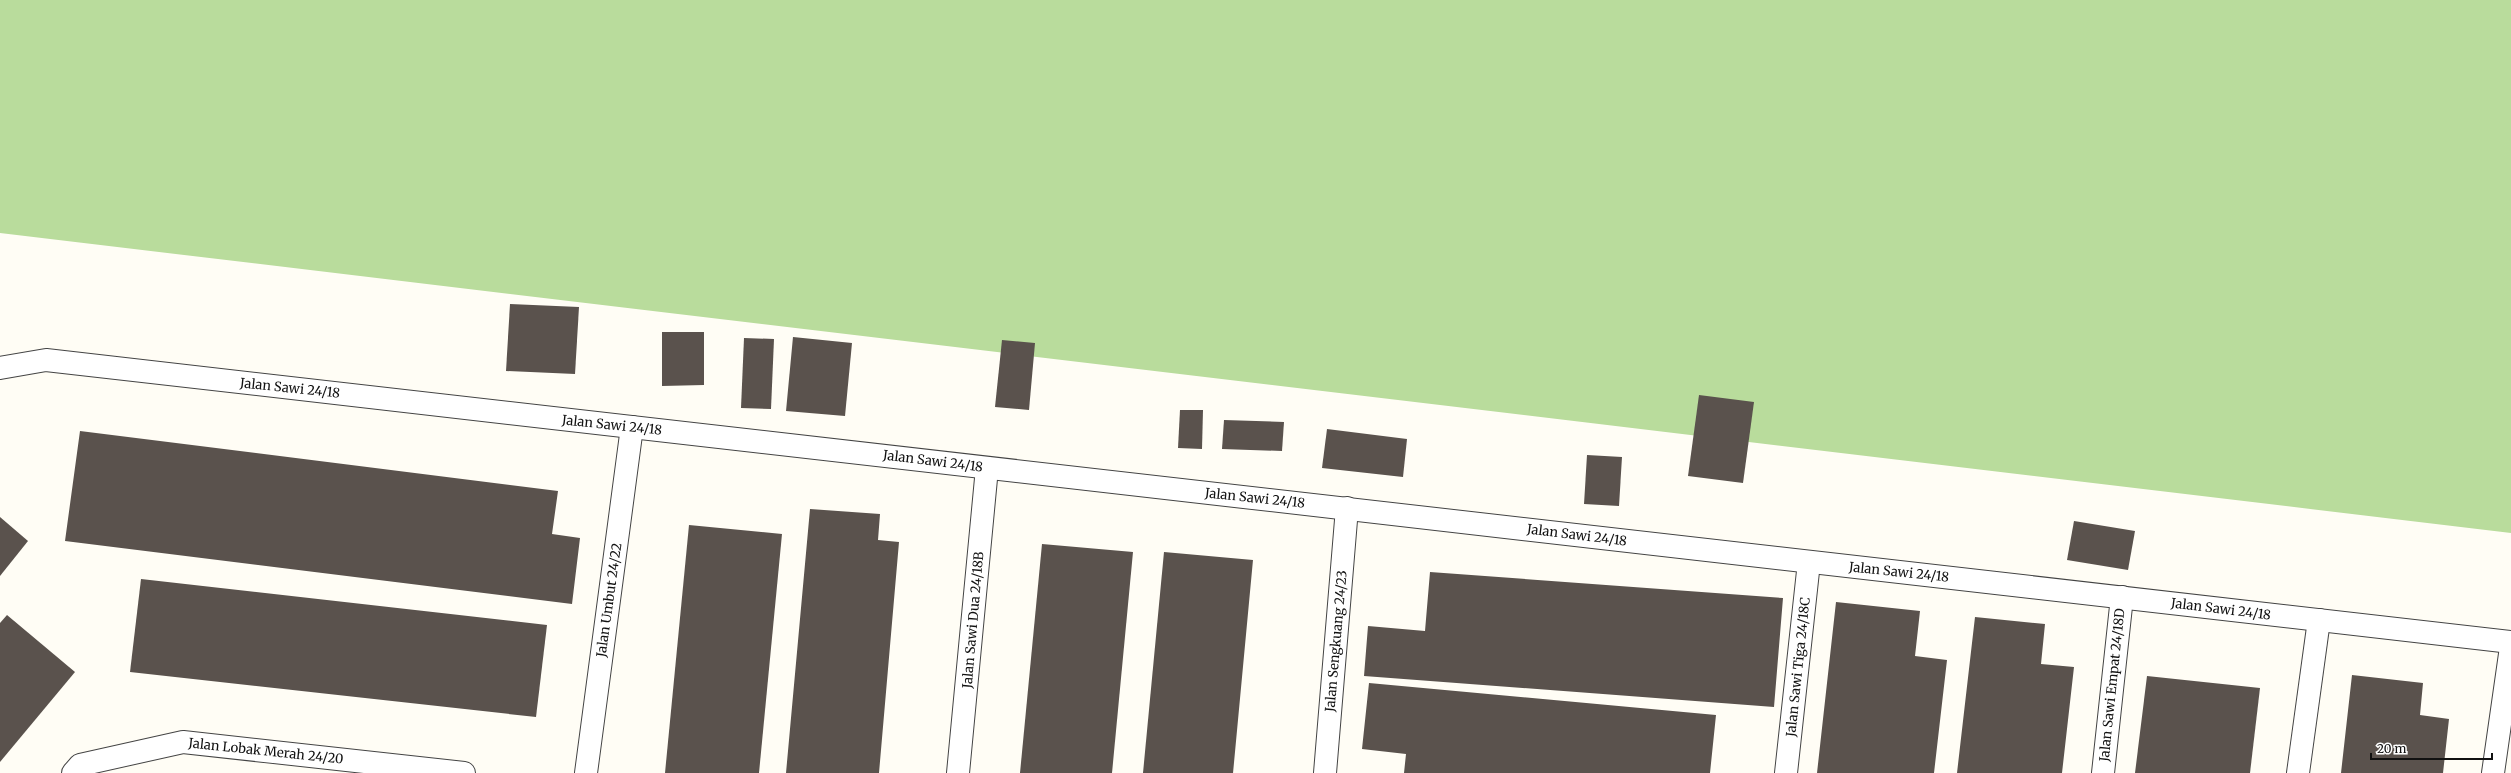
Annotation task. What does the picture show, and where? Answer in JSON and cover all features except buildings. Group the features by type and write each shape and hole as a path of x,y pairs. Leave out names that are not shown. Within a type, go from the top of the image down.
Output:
{"street":[{"name":"Jalan Sawi 24/18","path":"0,368 46,360 2511,642"},
{"name":"Jalan Umbut 24/22","path":"586,773 632,427"},
{"name":"Jalan Sawi Dua 24/18B","path":"958,773 987,468"},
{"name":"Jalan Sengkuang 24/23","path":"1325,773 1346,508"},
{"name":"Jalan Sawi Tiga 24/18C","path":"1786,773 1809,562"},
{"name":"Jalan Sawi Empat 24/18D","path":"2103,773 2122,597"},
{"path":"2298,773 2319,620"},
{"path":"2493,773 2511,647"},
{"name":"Jalan Lobak Merah 24/20","path":"74,773 80,765 184,742 464,773"}],"green space":[{"path":"0,0 2511,0 2511,533 0,233"}]}
